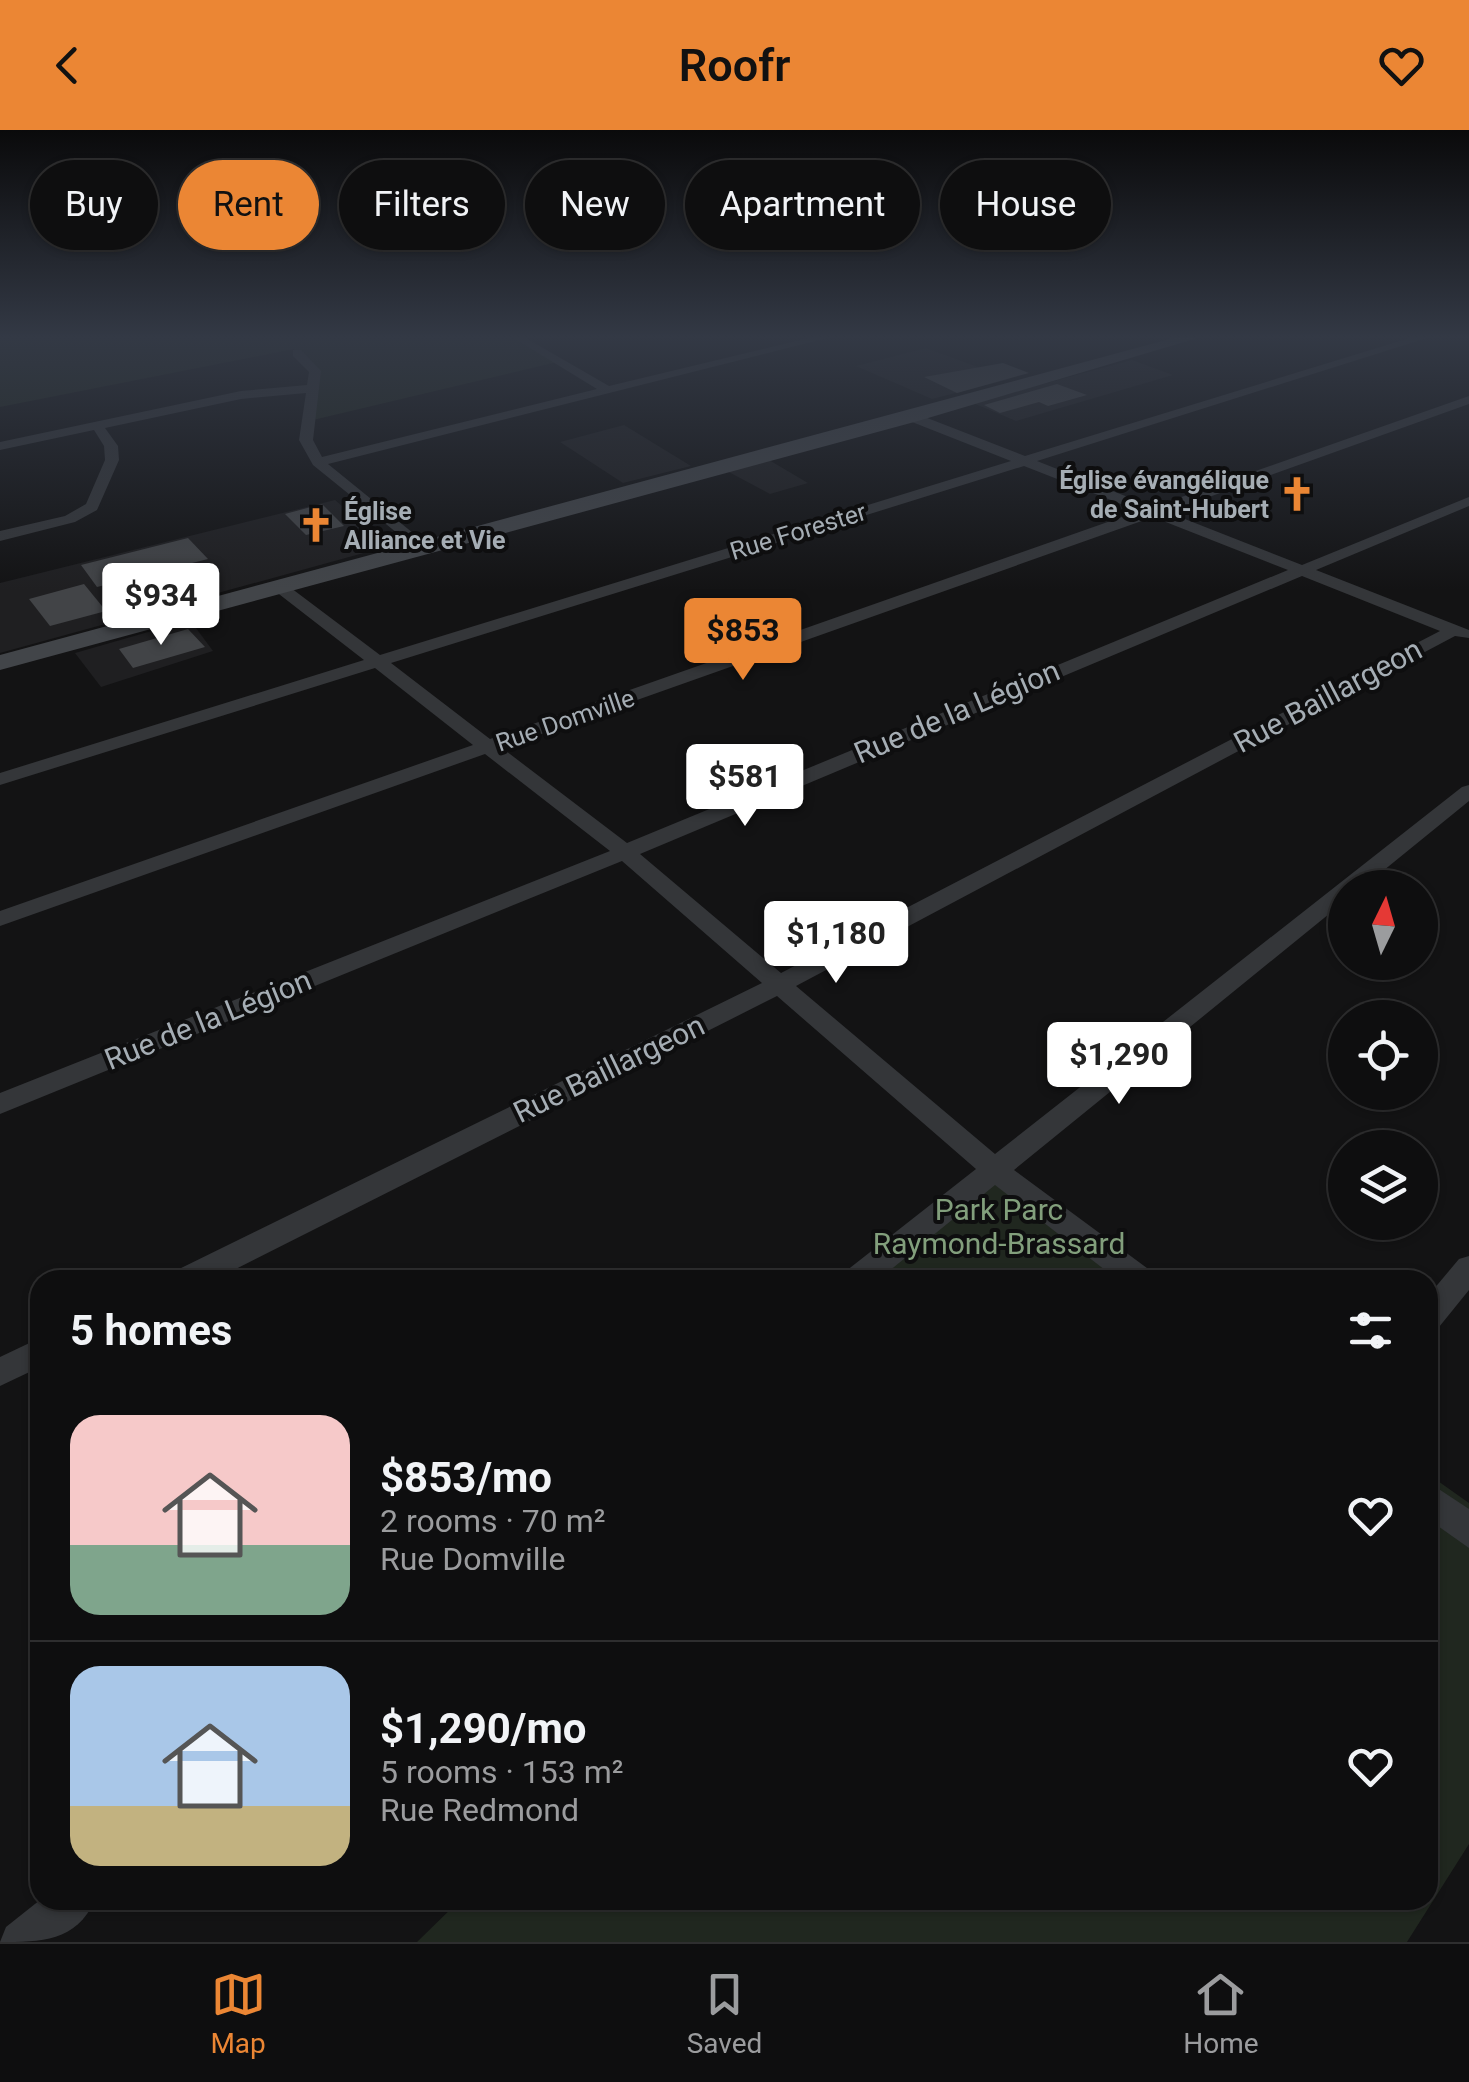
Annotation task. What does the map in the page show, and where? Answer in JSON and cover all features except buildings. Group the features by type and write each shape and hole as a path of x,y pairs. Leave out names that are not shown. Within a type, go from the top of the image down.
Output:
{"street":[{"path":"0,446 114,422"},
{"path":"309,422 306,440 318,462 423,548"},
{"path":"318,462 476,422"},
{"path":"0,663 895,422"},
{"path":"924,422 1462,633"},
{"name":"Rue Forester","path":"0,779 1150,422"},
{"name":"Rue Domville","path":"0,920 1409,422"},
{"path":"0,536 70,519 92,507 112,460 112,446 97,425"},
{"name":"Rue de la Légion","path":"0,1104 624,852 1301,568 1469,502"},
{"path":"281,588 624,852 995,1170 1127,1270"},
{"name":"Rue Baillargeon","path":"206,1270 782,984 1462,633"},
{"path":"1371,870 1469,791"},
{"path":"870,1270 1328,904"},
{"path":"1438,1306 1469,1268"},
{"path":"0,1372 30,1357"},
{"path":"1438,1506 1469,1531"},
{"path":"20,1942 61,1910"}],"shaded area":[{"path":"624,425 691,466 623,483 560,442"},
{"path":"769,460 808,483 770,494 725,470"},
{"path":"335,500 389,546 0,653 0,583"},
{"path":"190,620 213,651 101,687 75,653"}],"green space":[{"name":"Park Parc Raymond-Brassard","path":"998,1161 1147,1270 858,1270"},
{"path":"1438,1481 1469,1503 1469,1844 1438,1893"},
{"path":"450,1910 1427,1910 1407,1942 417,1942"}],"place":[{"name":"Église évangélique de Saint-Hubert","path":"1297,494"},
{"name":"Église Alliance et Vie","path":"316,525"}]}
